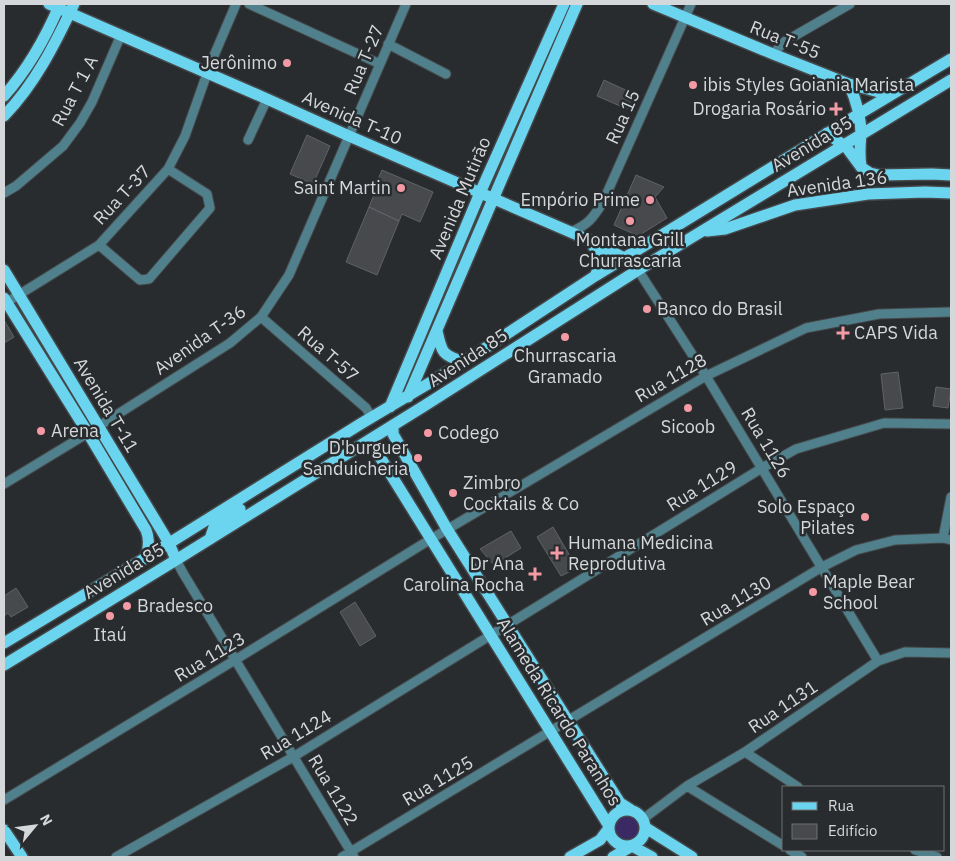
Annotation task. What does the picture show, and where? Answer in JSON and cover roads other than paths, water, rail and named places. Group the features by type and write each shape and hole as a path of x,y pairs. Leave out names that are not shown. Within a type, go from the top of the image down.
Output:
{"main road":[{"name":"Avenida Mutirão","path":"390,407 480,193 564,4"},
{"name":"Avenida Mutirão","path":"410,395 577,4"},
{"name":"Rua T-55","path":"653,4 849,84 890,95"},
{"name":"Avenida T-10","path":"56,5 72,8 121,36 209,69 267,99 351,133 480,193 589,240 624,258 638,270"},
{"path":"4,96 39,49 56,5"},
{"path":"4,116 15,104 49,55 72,8"},
{"name":"Avenida 85","path":"4,643 464,362 595,276 951,59"},
{"name":"Avenida 85","path":"4,665 366,442 638,270 951,80"},
{"path":"849,84 857,102 859,114"},
{"name":"Avenida 136","path":"859,114 861,167"},
{"name":"Avenida 136","path":"827,133 851,152 861,167 870,173 879,175 951,175"},
{"name":"Avenida 136","path":"700,233 725,228 795,205 868,194 951,193"},
{"path":"589,240 598,252 600,264 595,276"},
{"name":"Avenida T-11","path":"4,270 169,543 176,560"},
{"name":"Avenida T-11","path":"5,301 146,530 149,537 146,557"},
{"path":"437,332 441,349 452,358 464,362"},
{"path":"210,539 215,524 404,406 410,395"},
{"name":"Alameda Ricardo Paranhos","path":"393,425 393,434 446,529 620,803 631,810"},
{"name":"Alameda Ricardo Paranhos","path":"366,442 375,449 609,827"},
{"path":"146,557 176,560"},
{"path":"4,650 45,625 55,612"},
{"path":"570,857 600,840 609,827 614,815 619,811 625,810 631,810 640,815 645,824 692,857"},
{"path":"613,857 640,842 644,836 645,824"},
{"path":"609,827 611,836 616,843 632,846 652,857"},
{"path":"4,830 22,857"}],"street":[{"name":"Rua T-37","path":"5,301 98,245 168,169 185,136 209,69 236,4"},
{"path":"249,4 380,64"},
{"name":"Rua T-27","path":"351,133 406,4"},
{"name":"Rua 15","path":"571,232 583,227 594,217 602,202 690,4"},
{"path":"773,54 784,42 850,4"},
{"name":"Rua T 1 A","path":"4,193 16,186 63,146 80,123 92,102 121,36"},
{"path":"388,44 446,74"},
{"path":"248,140 267,99"},
{"name":"Avenida T-36","path":"4,484 230,343 261,317 289,275 351,133"},
{"path":"98,245 140,280 149,279 210,208 207,194 168,169"},
{"name":"Rua 1126","path":"638,270 706,376 878,661"},
{"name":"Rua 1128","path":"431,538 706,376 806,328 879,314 951,312"},
{"name":"Rua T-57","path":"261,317 366,408 372,418"},
{"name":"Rua 1129","path":"490,636 762,468 796,450 884,423 951,424"},
{"path":"947,539 951,497"},
{"name":"Rua 1123","path":"4,800 431,538"},
{"name":"Rua 1130","path":"551,732 822,567 856,550 895,540 947,539"},
{"name":"Rua 1122","path":"176,560 353,855"},
{"name":"Rua 1124","path":"116,857 293,757 490,636"},
{"name":"Rua 1131","path":"645,824 687,786 745,752 878,661 905,652 951,653"},
{"name":"Rua 1125","path":"342,857 353,855 551,732"},
{"path":"745,752 796,786"},
{"path":"687,786 782,845"},
{"path":"918,851 937,857"}],"place":[{"name":"Jerônimo","path":"287,63"},
{"name":"ibis Styles Goiania Marista","path":"693,85"},
{"name":"Drogaria Rosário","path":"836,109"},
{"name":"Saint Martin","path":"401,188"},
{"name":"Empório Prime","path":"650,200"},
{"name":"Montana Grill Churrascaria","path":"630,221"},
{"name":"Banco do Brasil","path":"647,309"},
{"name":"CAPS Vida","path":"843,333"},
{"name":"Churrascaria Gramado","path":"565,337"},
{"name":"Sicoob","path":"688,408"},
{"name":"Arena","path":"41,431"},
{"name":"Codego","path":"428,433"},
{"name":"D'burguer Sanduicheria","path":"418,458"},
{"name":"Zimbro Cocktails & Co","path":"453,493"},
{"name":"Solo Espaço Pilates","path":"865,517"},
{"name":"Humana Medicina Reprodutiva","path":"557,553"},
{"name":"Dr Ana Carolina Rocha","path":"535,574"},
{"name":"Maple Bear School","path":"813,592"},
{"name":"Bradesco","path":"127,606"},
{"name":"Itaú","path":"110,616"}]}
